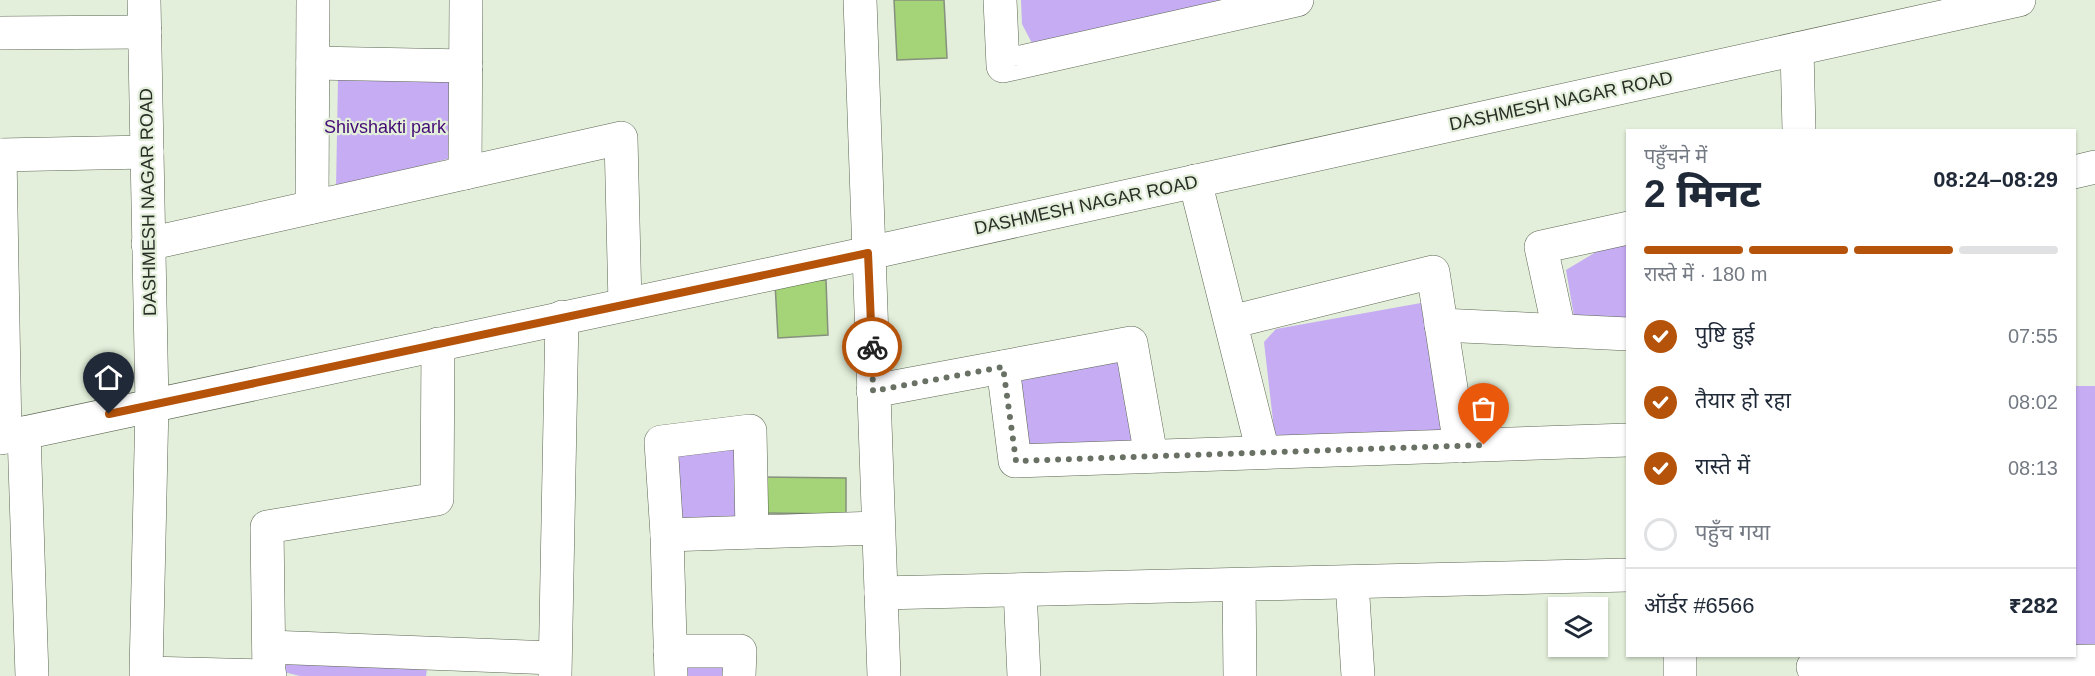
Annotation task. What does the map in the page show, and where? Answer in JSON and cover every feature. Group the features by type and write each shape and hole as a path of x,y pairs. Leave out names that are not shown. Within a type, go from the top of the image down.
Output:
{"street":[{"path":"312,207 313,0"},
{"path":"465,173 466,0"},
{"path":"860,0 884,676"},
{"path":"1000,0 1003,66 1292,1"},
{"name":"DASHMESH NAGAR ROAD","path":"9,436 868,253 1797,49 1912,11 2019,0"},
{"path":"0,33 144,16"},
{"name":"DASHMESH NAGAR ROAD","path":"144,16 152,404"},
{"path":"1797,49 1799,129"},
{"path":"312,63 466,66"},
{"path":"148,244 621,138 625,304"},
{"path":"33,676 9,436 0,155 147,152"},
{"path":"2076,172 2095,167"},
{"path":"1195,181 1263,452"},
{"path":"1559,330 1541,247 1626,228"},
{"path":"1231,322 1433,272 1460,446"},
{"path":"152,404 146,673 270,666 554,667 562,317"},
{"path":"1441,325 1626,334"},
{"path":"873,391 1131,343 1151,456"},
{"path":"270,666 267,527 437,499 438,344"},
{"path":"1003,367 1016,461 1626,440"},
{"path":"739,676 740,651 670,664 667,535 661,442 750,431 752,532"},
{"path":"667,535 878,528"},
{"path":"880,593 1626,575"},
{"path":"1352,582 1358,676"},
{"path":"1239,585 1240,676"},
{"path":"1020,590 1024,676"},
{"path":"1680,657 1680,676"},
{"path":"1813,666 2039,658 2095,661"}],"green space":[{"path":"1021,0 1250,0 1033,45 1022,24"},
{"name":"Shivshakti park","path":"338,79 454,80 451,158 336,188"},
{"path":"1626,241 1626,322 1575,322 1566,270 1611,243"},
{"path":"1421,303 1442,426 1439,433 1275,438 1264,342 1276,329"},
{"path":"1119,359 1138,448 1023,446 1015,376"},
{"path":"2076,386 2095,386 2095,652 2076,653"},
{"path":"738,444 740,525 676,528 674,451"},
{"path":"279,655 428,662 426,676 300,676 280,671"},
{"path":"675,663 726,663 726,676 676,676"}],"building":[{"path":"894,0 944,0 947,58 897,60"},
{"path":"826,280 828,335 778,338 775,283"},
{"path":"756,477 846,478 846,514 756,513"}],"way so far":[{"path":"872,347 873,391 1003,367 1016,461 1484,445"}],"route":[{"path":"109,414 868,253 872,347"}]}
